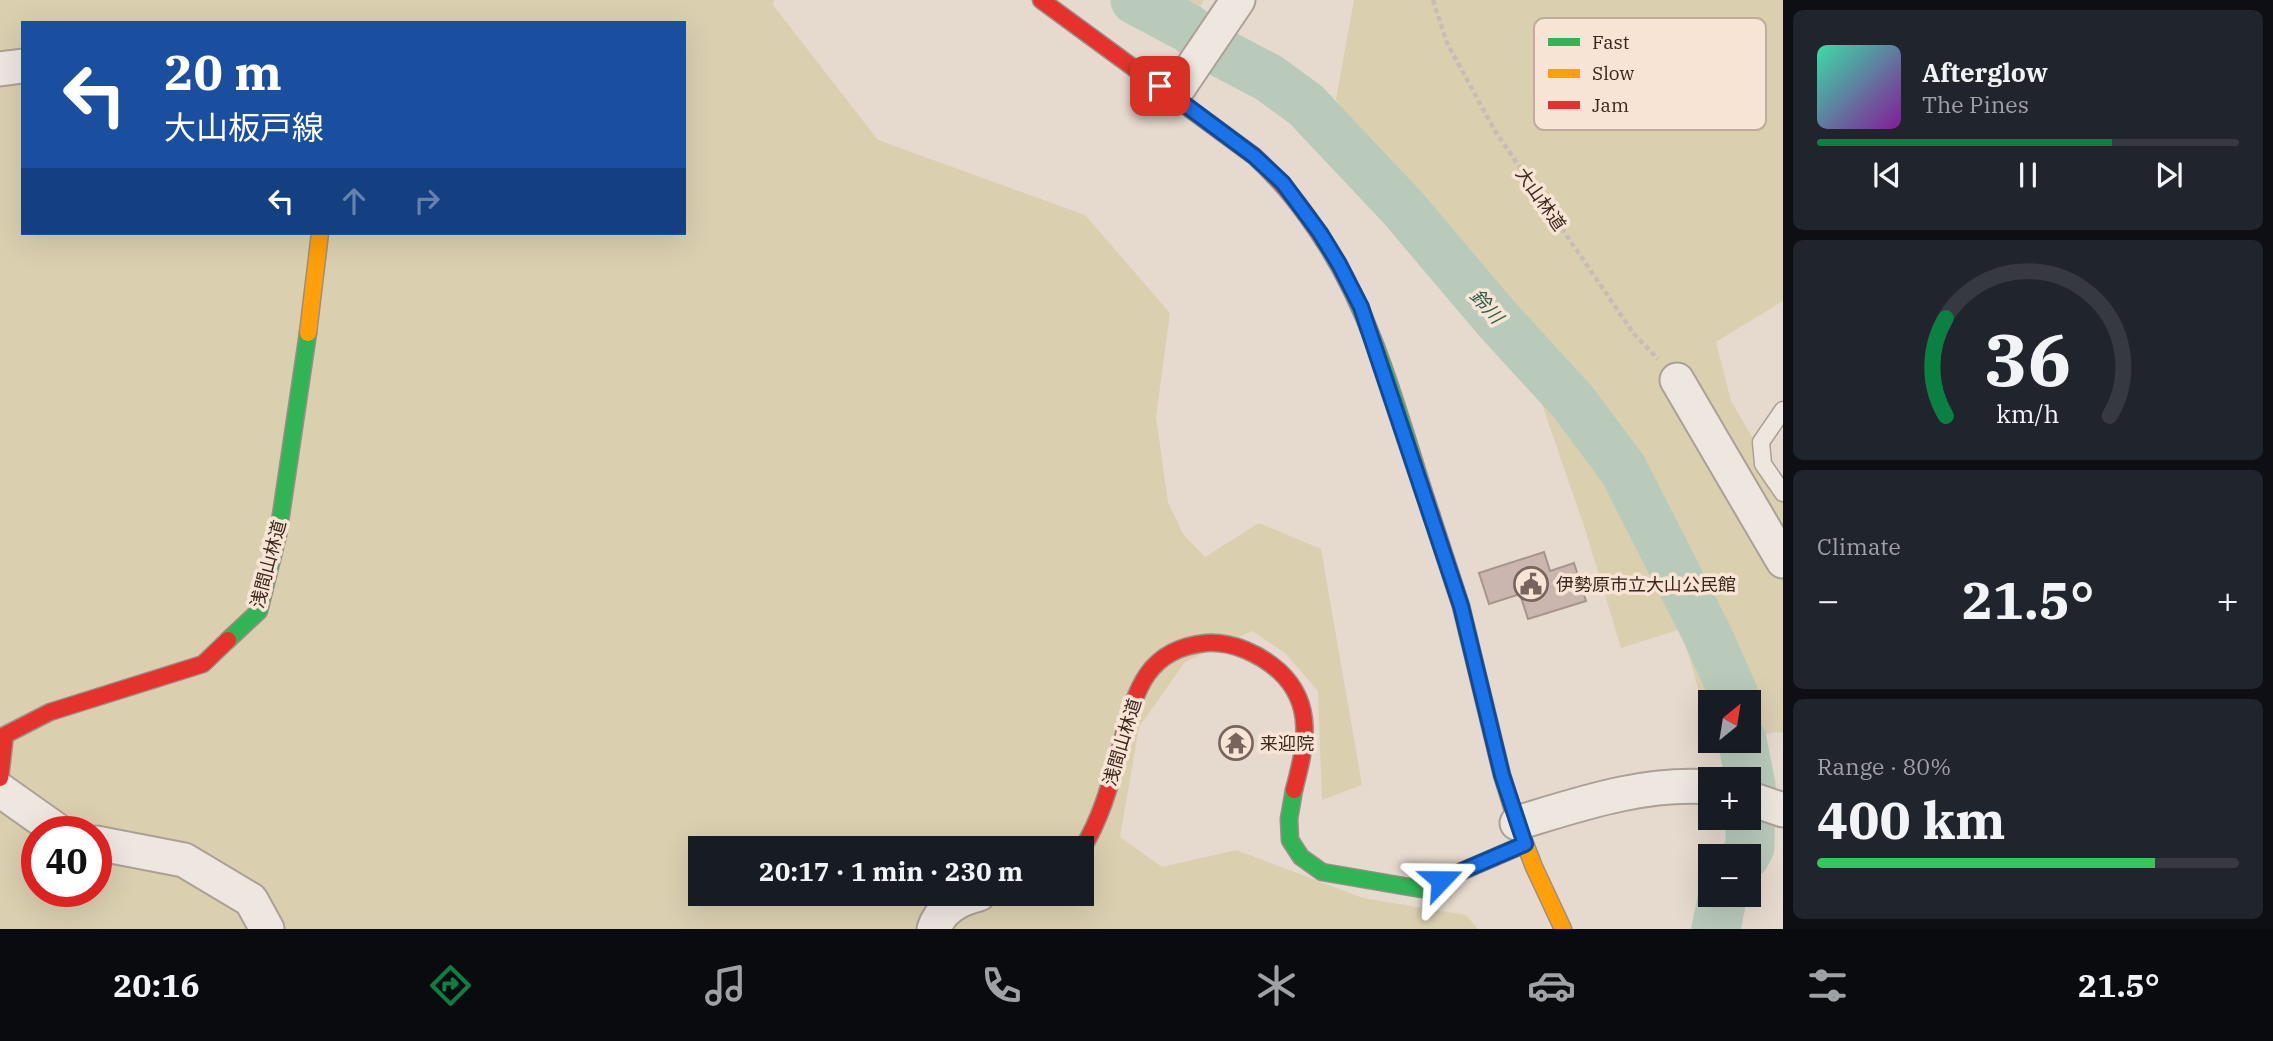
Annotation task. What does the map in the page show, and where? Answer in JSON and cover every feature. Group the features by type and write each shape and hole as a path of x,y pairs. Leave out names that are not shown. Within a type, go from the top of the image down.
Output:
{"street":[{"path":"1041,0 1181,86 1300,202 1339,264 1363,311 1461,606 1502,775 1521,834 1563,929"},
{"path":"1181,86 1236,3"},
{"path":"0,69 21,66"},
{"name":"浅間山林道","path":"0,778 5,736 50,712 204,664 259,611 278,535 320,235"},
{"path":"1677,380 1780,548"},
{"name":"浅間山林道","path":"1090,836 1101,813 1133,700 1146,676 1172,652 1192,646 1220,644 1251,651 1269,661 1287,680 1306,716 1307,736 1303,761 1288,824 1290,843 1308,866 1322,872 1421,889 1521,834"},
{"path":"1521,834 1605,797 1686,785 1698,786"},
{"path":"0,790 37,816"},
{"path":"1761,802 1781,810"},
{"path":"112,846 184,860 251,900 267,929"},
{"path":"934,929 951,906"}],"lane":[{"path":"1783,410 1761,442 1763,464 1783,493"}],"path":[{"name":"大山林道","path":"1433,0 1447,43 1495,131 1634,334 1677,380"}],"shaded area":[{"path":"0,0 774,0 773,5 878,140 1085,215 1170,313 1156,417 1168,502 1183,534 1205,557 1259,523 1321,549 1362,785 1322,800 1318,691 1285,653 1252,631 1185,662 1139,727 1120,837 1162,867 1236,850 1363,898 1466,915 1478,929 0,929"},
{"path":"1156,0 1204,0 1190,23"},
{"path":"1354,0 1783,0 1783,301 1716,342 1731,401 1783,490 1783,733 1761,735 1761,690 1699,690 1681,629 1621,648 1585,529 1534,381 1441,280 1336,99"}],"building":[{"name":"伊勢原市立大山公民館","path":"1544,552 1550,571 1574,563 1586,601 1528,619 1520,594 1489,604 1479,573"}],"waterway":[{"name":"鈴川","path":"1135,0 1188,28 1216,50 1269,78 1306,105 1403,208 1497,319 1573,402 1623,469 1706,632 1732,690"},
{"name":"鈴川","path":"1745,753 1751,785 1750,844"},
{"name":"鈴川","path":"1716,929 1720,907"}],"traffic: fast":[{"path":"1324,241 1343,272 1373,339 1431,514"},
{"path":"228,640 259,611 278,535 308,333"},
{"path":"1294,790 1289,819 1290,840 1301,857 1322,872 1421,889 1525,844"}],"traffic: slow":[{"path":"308,333 320,235"},
{"path":"1431,514 1461,606 1502,775 1517,823 1563,929"}],"traffic: jam":[{"path":"1041,0 1254,156 1292,196 1324,241"},
{"path":"0,778 5,735 50,712 203,664 228,640"},
{"path":"1089,836 1105,798 1131,708 1145,677 1169,654 1185,647 1216,643 1245,650 1271,665 1291,684 1303,713 1304,728 1302,758 1294,790"}],"place":[{"name":"伊勢原市立大山公民館","path":"1531,584"},
{"name":"来迎院","path":"1236,743"}],"route":[{"path":"1160,86 1254,156 1300,202 1339,264 1367,320 1461,606 1502,775 1525,844 1441,880"}]}
